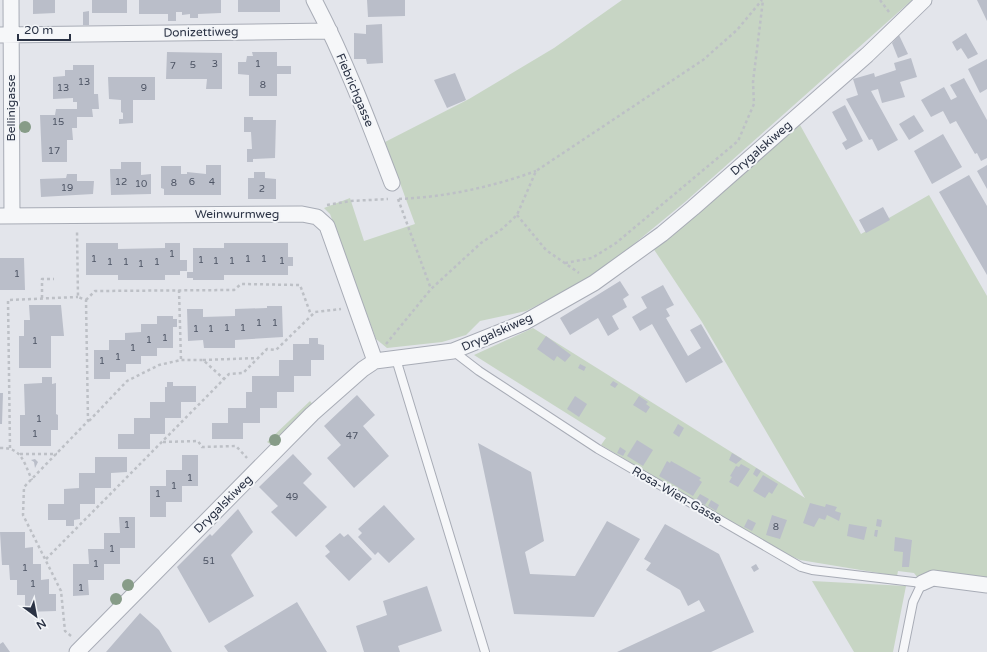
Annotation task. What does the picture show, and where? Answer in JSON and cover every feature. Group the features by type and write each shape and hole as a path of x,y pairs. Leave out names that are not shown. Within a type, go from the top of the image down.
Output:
{"street":[{"name":"Bellinigasse","path":"6,216 5,35 11,0"},
{"name":"Fiebrichgasse","path":"314,0 330,31 360,98 392,183"},
{"name":"Drygalskiweg","path":"76,646 312,414 362,369 375,361 453,351 525,322 594,283 662,234 688,212 867,55 924,0"},
{"name":"Donizettiweg","path":"5,35 330,31"},
{"name":"Weinwurmweg","path":"6,216 302,214 317,217"},
{"path":"317,217 327,226 375,361"},
{"path":"922,583 933,578 987,584"}],"lane":[{"name":"Rosa-Wien-Gasse","path":"453,351 479,371 598,449 801,567 812,570 922,583"},
{"path":"396,359 485,652"},
{"path":"903,652 913,602 922,583"}],"path":[{"path":"317,217 322,206 351,201 398,199 462,192 506,182 536,171 702,60 738,30 762,0"},
{"path":"565,263 592,258 616,243 738,141 754,104 753,82 762,0"},
{"path":"375,361 390,337 431,289 481,243 502,229 516,215 536,171"},
{"path":"392,183 431,289"},
{"path":"77,215 78,297"},
{"path":"516,215 546,250 594,283"},
{"path":"42,298 42,279 54,279"},
{"path":"88,421 86,300 95,291 234,290 241,284 300,285 311,315"},
{"path":"180,290 181,360"},
{"path":"10,448 8,300 78,297 86,300"},
{"path":"46,559 229,374 243,373 267,349 276,350 315,312 347,309"},
{"path":"76,646 65,631 61,591 23,515 24,487 127,380 159,365 181,360 258,358"},
{"path":"202,360 224,379"},
{"path":"162,442 198,440 202,447 236,446 250,461"},
{"path":"0,448 10,448 20,454 57,454"},
{"path":"20,454 32,480"}],"green space":[{"path":"622,0 912,0 685,202 612,262 573,287 526,311 480,321 466,335 442,342 387,348 376,339 330,214 324,208 350,198 364,241 415,224 385,142 469,99 554,48"},
{"path":"800,125 861,234 929,195 987,296 987,592 922,583 914,573 898,571 897,576 800,560 777,550 601,445 606,438 474,355 533,328 805,498 702,322 653,248"},
{"path":"310,401 314,406 273,446 267,442"},
{"path":"812,581 906,586 893,652 854,652"}],"building":[{"path":"33,0 55,0 55,13 33,14"},
{"path":"92,0 127,0 127,13 92,13"},
{"path":"139,0 221,0 221,13 198,14 198,18 190,18 190,14 182,15 182,12 176,12 176,21 168,21 168,14 139,14"},
{"path":"238,0 280,0 280,12 238,12"},
{"path":"367,0 405,0 405,16 368,17"},
{"path":"977,0 987,0 987,21"},
{"path":"89,11 89,25 83,25 83,12"},
{"path":"382,24 383,63 367,64 366,59 354,59 354,33 366,34 366,25"},
{"path":"966,33 978,54 968,59 961,48 957,51 952,42"},
{"path":"899,35 908,54 898,58 892,43"},
{"path":"167,52 222,53 222,89 206,89 207,79 166,79"},
{"path":"252,52 277,52 277,66 291,66 291,74 277,74 277,96 249,96 249,75 238,74 238,62 246,62 247,56 253,56"},
{"path":"911,58 917,77 900,82 905,97 882,103 878,89 871,91 898,140 878,151 872,139 869,140 846,99 858,95 853,79 874,73 875,77 896,70 894,63"},
{"path":"987,59 987,89 980,93 968,69"},
{"path":"73,65 94,65 94,94 98,94 99,109 92,109 93,117 77,117 77,128 72,128 73,140 67,140 67,162 42,162 40,115 55,115 56,109 77,109 77,102 73,102 73,98 53,99 53,77 65,76 65,70 73,70"},
{"path":"455,73 466,100 447,108 434,80"},
{"path":"108,77 155,77 155,100 133,100 133,123 119,124 119,119 123,119 123,113 121,112 121,100 109,99"},
{"path":"964,78 987,120 987,158 981,161 977,153 975,154 956,121 950,124 943,111 931,117 921,100 944,87 951,100 957,97 950,85"},
{"path":"845,105 863,141 846,150 842,143 847,140 832,112"},
{"path":"914,115 924,131 909,140 899,124"},
{"path":"244,117 253,117 253,120 276,120 275,158 253,159 253,162 247,162 247,149 252,149 251,132 244,132"},
{"path":"943,134 962,167 932,184 914,151"},
{"path":"121,162 141,162 141,175 151,174 151,194 111,195 110,169 121,169"},
{"path":"206,165 221,165 221,195 164,195 164,189 161,188 161,166 181,166 181,174 187,174 187,172 206,174"},
{"path":"987,165 987,189 977,171"},
{"path":"254,172 265,172 265,178 276,179 276,199 248,199 248,178 254,178"},
{"path":"67,174 77,174 77,181 94,181 93,194 41,197 40,179 66,178"},
{"path":"969,175 987,206 987,275 939,192"},
{"path":"883,207 890,220 866,233 859,220"},
{"path":"86,243 118,243 118,249 165,248 165,243 180,243 180,260 187,260 187,271 180,271 180,275 165,275 165,280 118,280 118,275 86,275"},
{"path":"224,243 288,243 288,257 293,257 293,266 288,266 288,275 224,275 224,280 193,280 193,278 187,278 187,272 193,272 193,248 224,248"},
{"path":"0,258 24,258 25,290 0,290"},
{"path":"620,281 629,295 623,299 627,307 612,316 619,329 608,336 598,318 570,335 560,318"},
{"path":"663,285 674,305 666,309 670,316 666,318 688,356 701,348 690,330 701,324 723,362 686,383 652,324 640,331 632,317 647,308 641,297"},
{"path":"29,305 61,305 64,336 51,336 51,368 19,368 19,336 24,336 24,320 30,320"},
{"path":"267,306 282,306 283,337 235,340 235,348 204,348 203,340 188,341 187,309 203,309 203,317 235,316 235,309 267,308"},
{"path":"157,316 173,316 173,319 177,319 177,327 173,327 173,348 157,348 157,356 141,356 141,364 126,364 126,372 110,372 110,379 94,379 94,350 109,350 109,340 125,340 125,333 141,332 141,324 157,324"},
{"path":"546,336 571,355 565,362 557,356 554,361 537,349"},
{"path":"309,338 318,338 318,344 324,345 324,360 311,360 311,376 294,376 294,392 277,392 277,408 260,408 260,423 243,423 243,439 212,439 212,423 228,423 228,408 246,408 246,392 252,392 252,376 279,376 279,360 293,360 293,344 309,344"},
{"path":"580,364 586,367 584,371 578,368"},
{"path":"42,377 52,377 52,384 56,383 56,414 58,415 58,430 51,430 51,446 20,446 20,415 25,415 24,384 42,383"},
{"path":"613,381 618,384 615,388 610,385"},
{"path":"167,382 173,382 173,386 196,386 196,402 181,402 181,418 165,418 165,434 150,434 150,449 118,449 118,434 134,434 134,418 150,418 150,402 165,402 165,387 167,387"},
{"path":"0,393 3,393 2,424 0,424"},
{"path":"357,395 375,415 363,426 389,456 354,488 327,458 341,445 324,426"},
{"path":"575,396 587,404 579,417 567,409"},
{"path":"639,396 648,402 646,404 650,407 646,413 633,405"},
{"path":"678,424 684,428 679,437 673,433"},
{"path":"637,440 653,450 643,466 627,456"},
{"path":"478,443 531,472 544,541 525,552 530,574 575,576 607,521 640,539 594,617 514,614"},
{"path":"620,447 626,451 623,456 617,453"},
{"path":"732,453 742,459 736,464 729,460"},
{"path":"293,454 312,474 303,483 327,507 296,537 271,512 278,506 259,487"},
{"path":"182,455 198,455 198,486 182,486 182,502 166,502 166,517 150,517 150,486 166,486 166,470 182,470"},
{"path":"95,457 127,457 127,472 111,473 111,488 95,488 95,504 80,504 80,519 74,520 74,526 66,526 66,520 48,520 48,504 64,504 64,489 79,488 79,473 95,473"},
{"path":"35,459 38,462 35,468 34,462 31,460"},
{"path":"667,461 670,463 671,461 701,478 699,480 702,482 693,496 659,476"},
{"path":"741,464 750,469 738,487 729,482 732,477 730,476 736,466 739,467"},
{"path":"756,468 761,471 757,477 753,474"},
{"path":"763,475 778,484 772,494 769,492 765,498 753,491"},
{"path":"700,494 709,499 705,505 696,500"},
{"path":"711,500 719,505 716,511 708,506"},
{"path":"810,503 825,507 826,504 837,507 835,511 841,513 839,521 827,515 825,520 819,518 814,527 803,523"},
{"path":"384,505 415,539 389,563 378,552 375,555 358,537 362,533 358,529"},
{"path":"238,509 253,532 231,555 254,596 209,623 177,567 210,534 212,536"},
{"path":"772,515 787,520 780,539 766,535"},
{"path":"119,517 135,517 135,548 120,548 120,564 104,564 104,580 88,580 89,595 73,596 73,564 89,564 88,549 104,549 104,533 120,533"},
{"path":"748,519 756,523 752,531 744,527"},
{"path":"877,519 882,520 881,527 876,526"},
{"path":"665,524 719,554 754,632 711,652 617,652 705,611 699,600 688,606 680,590 646,570 651,563 644,559"},
{"path":"849,524 867,527 864,540 847,536"},
{"path":"875,530 878,530 877,537 874,536"},
{"path":"0,532 25,532 25,548 33,547 33,564 41,564 41,580 49,579 49,594 56,594 56,611 25,612 25,595 17,595 17,580 10,580 9,565 2,565"},
{"path":"340,533 344,537 348,534 372,559 349,581 325,556 330,552 325,546"},
{"path":"895,537 912,540 909,567 902,567 903,552 894,551"},
{"path":"756,564 759,569 754,572 751,567"},
{"path":"427,586 442,631 398,646 400,652 364,652 356,626 387,615 383,601"},
{"path":"297,602 327,652 228,652 224,646"},
{"path":"140,613 159,630 172,652 106,652"},
{"path":"3,642 10,652 0,652 0,644"}]}
